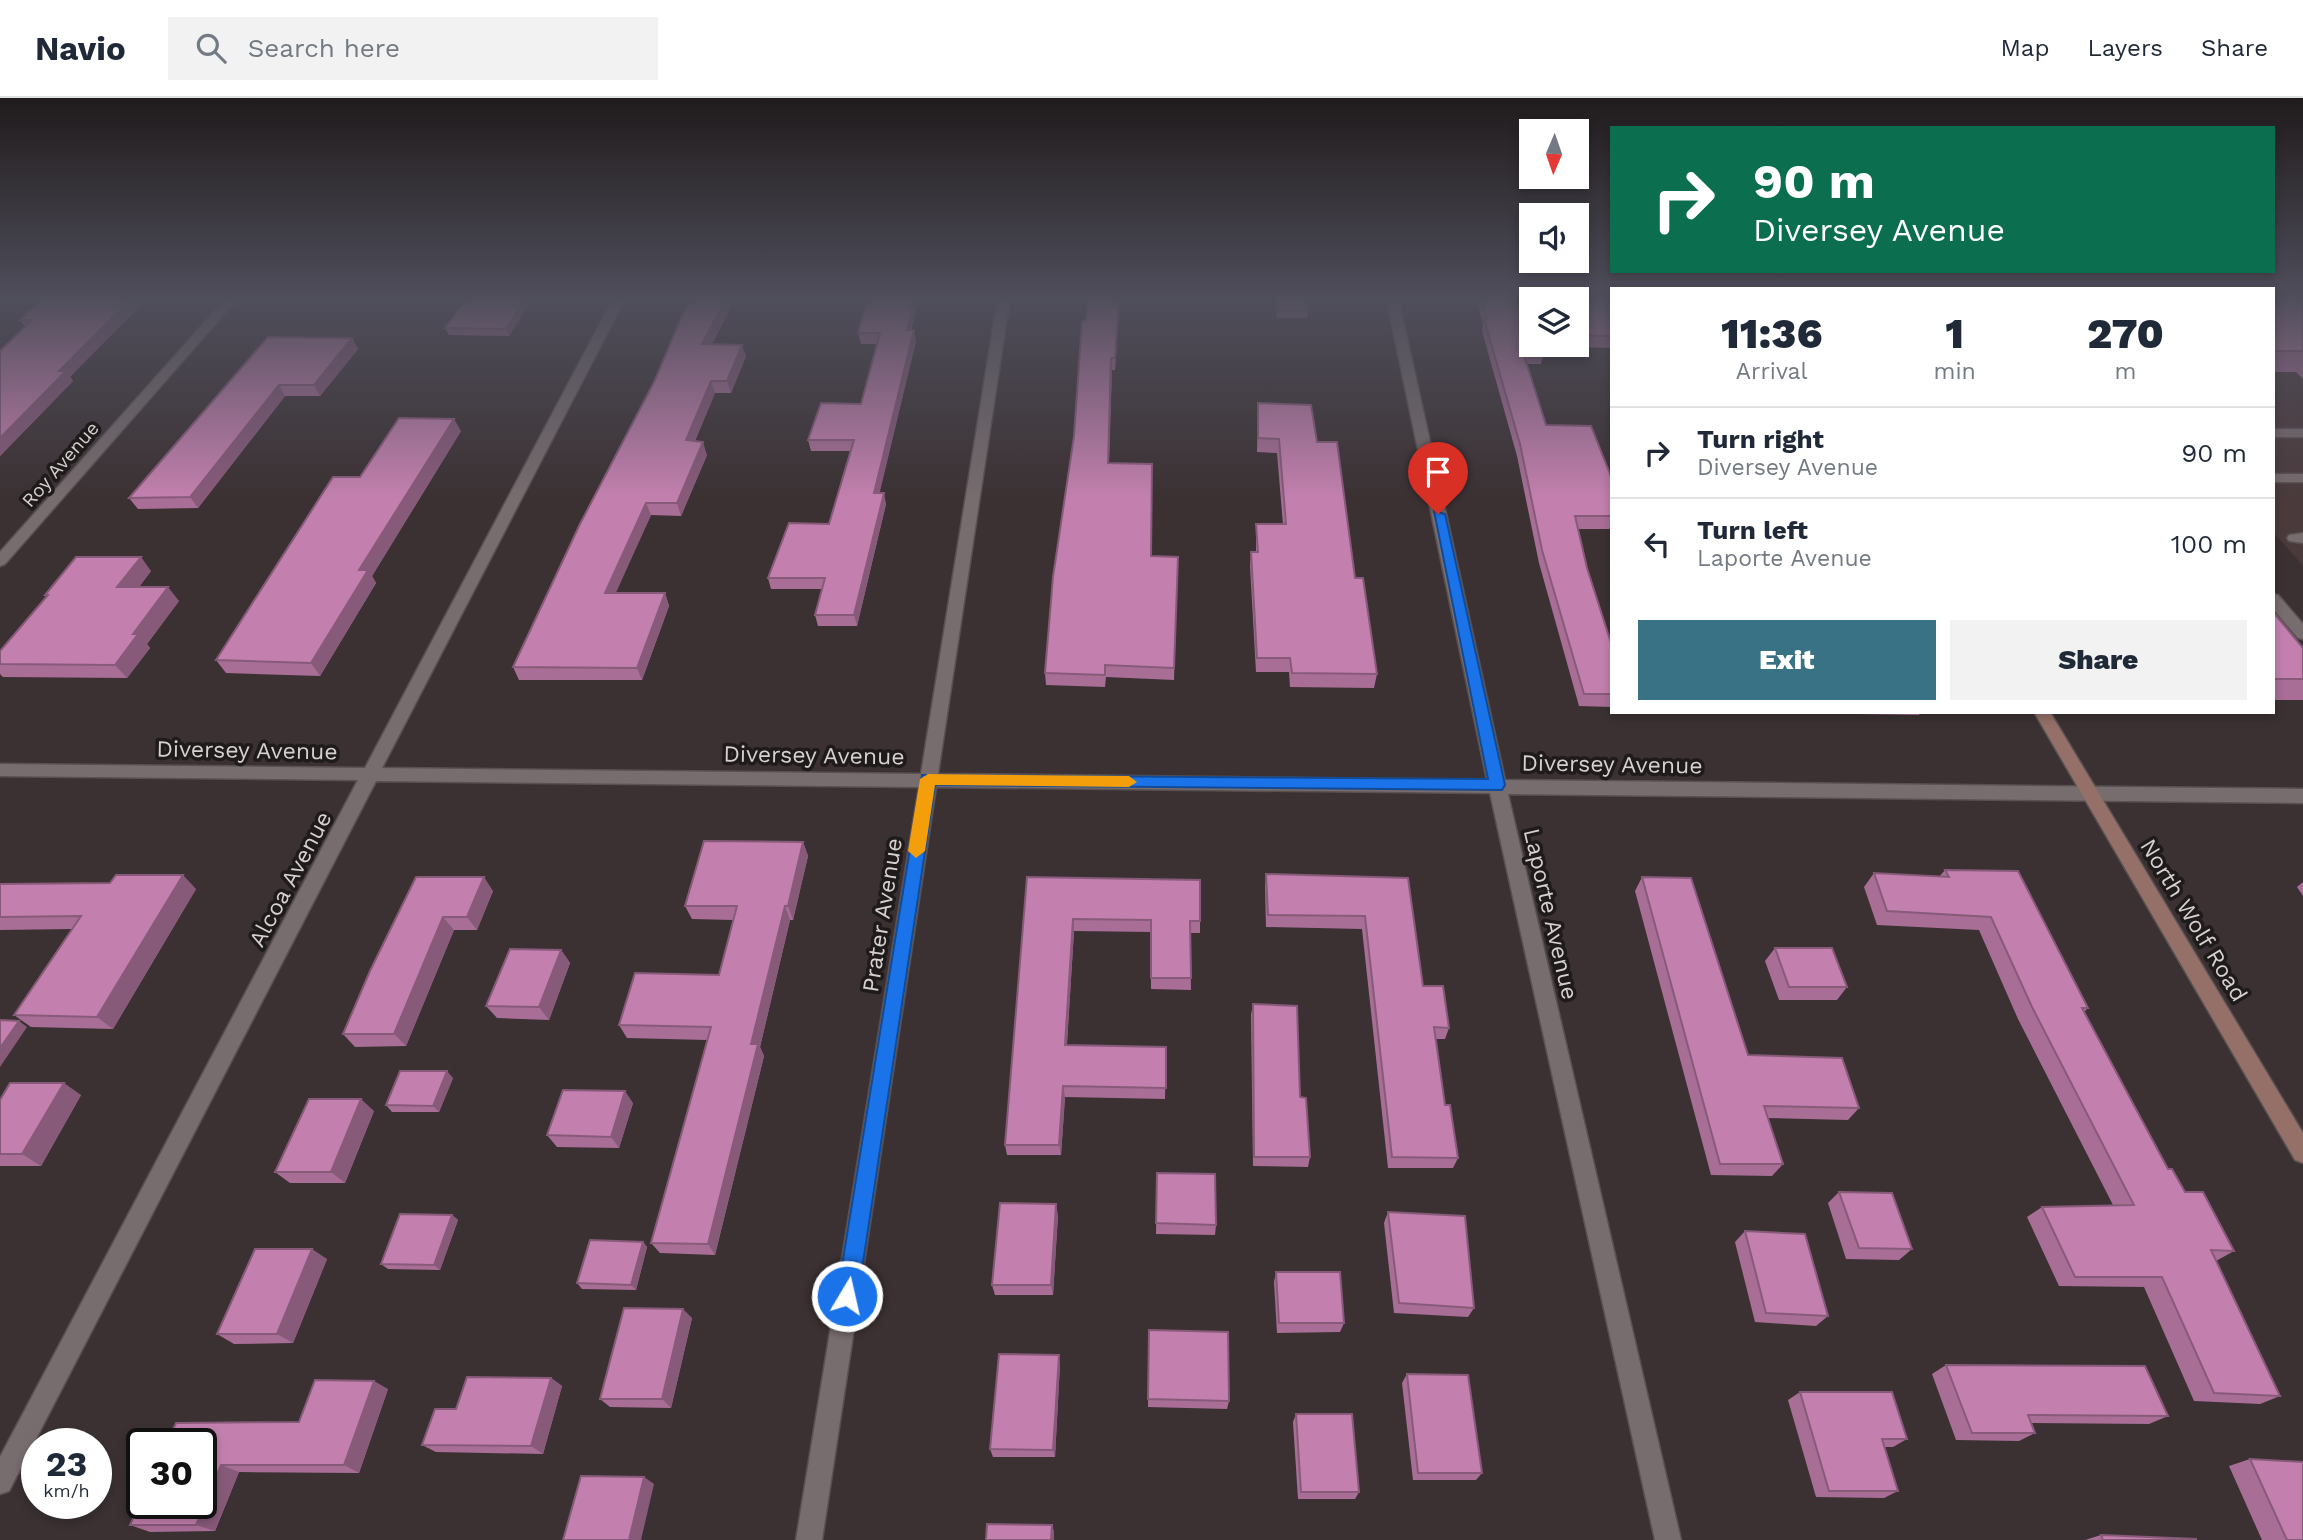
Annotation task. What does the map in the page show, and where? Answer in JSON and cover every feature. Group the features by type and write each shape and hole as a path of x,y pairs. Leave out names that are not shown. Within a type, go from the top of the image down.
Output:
{"main road":[{"name":"North Wolf Road","path":"2043,714 2303,1153"}],"street":[{"name":"Roy Avenue","path":"0,561 174,364"},
{"name":"Alcoa Avenue","path":"0,1482 586,364"},
{"name":"Prater Avenue","path":"809,1540 993,364"},
{"name":"Laporte Avenue","path":"1406,364 1497,785 1668,1540"},
{"path":"2275,433 2303,433"},
{"path":"2275,478 2303,478"},
{"path":"2275,601 2303,634"},
{"name":"Diversey Avenue","path":"0,769 2303,796"}],"shaded area":[{"path":"2275,364 2303,364 2303,566 2275,534"}],"building":[{"path":"0,364 66,364 59,371 66,371 0,438"},
{"path":"244,364 331,364 314,385 279,385 190,497 129,498"},
{"path":"662,364 734,364 727,381 711,381 686,440 703,442 677,503 646,503 605,593 665,593 637,668 513,667 580,524"},
{"path":"872,364 906,364 874,493 884,493 854,615 815,615 825,578 768,578 789,523 829,524 854,440 808,440 821,403 861,404"},
{"path":"1079,364 1111,364 1108,463 1152,464 1151,556 1178,557 1174,668 1105,665 1105,675 1045,673 1053,577 1074,436"},
{"path":"1497,364 1527,364 1546,425 1591,426 1610,474 1610,516 1575,516 1587,568 1610,640 1610,694 1584,694 1542,550 1520,444"},
{"path":"1258,403 1311,405 1317,442 1337,442 1355,578 1363,578 1377,674 1292,673 1290,658 1257,658 1251,552 1258,552 1256,524 1286,524 1279,439 1258,438"},
{"path":"399,418 454,419 359,570 368,570 311,663 216,660 333,477 360,477"},
{"path":"76,557 141,557 117,587 168,587 133,634 138,634 115,665 0,664 0,651 48,595 45,595"},
{"path":"2275,614 2303,648 2303,679 2275,679"},
{"path":"704,841 803,842 751,1044 758,1044 708,1244 651,1243 711,1027 619,1025 635,973 719,975 737,906 685,906"},
{"path":"1945,870 2018,871 2088,1008 2082,1008 2168,1169 2172,1169 2185,1192 2203,1192 2234,1251 2211,1250 2280,1396 2214,1393 2162,1277 2075,1277 2042,1207 2134,1205 2032,1007 1991,917 1887,911 1874,873 1949,877"},
{"path":"1266,874 1408,878 1423,986 1443,986 1449,1028 1434,1027 1445,1105 1450,1105 1458,1158 1392,1157 1365,916 1268,915"},
{"path":"116,875 183,875 97,1017 14,1015 81,916 0,917 0,884 110,883"},
{"path":"416,877 484,877 467,917 443,917 394,1034 343,1034 370,971"},
{"path":"1027,877 1200,880 1200,921 1190,921 1191,978 1151,978 1151,920 1073,919 1065,1045 1166,1047 1166,1088 1063,1086 1059,1145 1005,1145"},
{"path":"1642,877 1691,878 1748,1055 1842,1058 1859,1108 1764,1106 1783,1164 1720,1164"},
{"path":"1775,948 1832,948 1847,987 1789,987"},
{"path":"510,949 561,950 539,1007 486,1006"},
{"path":"1253,1004 1297,1006 1300,1097 1306,1098 1310,1157 1254,1157"},
{"path":"0,1020 19,1021 0,1048"},
{"path":"400,1071 447,1071 433,1106 386,1105"},
{"path":"10,1083 64,1083 22,1154 0,1154 0,1100"},
{"path":"563,1090 625,1091 611,1137 547,1135"},
{"path":"309,1099 361,1099 331,1172 275,1172"},
{"path":"1157,1173 1215,1174 1216,1225 1156,1223"},
{"path":"1839,1192 1892,1193 1912,1249 1859,1248"},
{"path":"1000,1203 1056,1204 1051,1285 992,1285"},
{"path":"1388,1212 1465,1216 1474,1308 1399,1303"},
{"path":"400,1214 452,1215 434,1265 381,1264"},
{"path":"1745,1231 1805,1234 1828,1316 1766,1313"},
{"path":"590,1240 643,1242 631,1285 577,1283"},
{"path":"255,1249 312,1249 277,1334 217,1334"},
{"path":"1276,1272 1340,1272 1344,1323 1279,1323"},
{"path":"624,1308 683,1309 662,1399 600,1399"},
{"path":"1149,1330 1228,1332 1229,1401 1148,1399"},
{"path":"999,1354 1059,1355 1053,1450 990,1449"},
{"path":"1946,1365 2145,1366 2168,1416 2028,1415 2035,1433 1972,1433"},
{"path":"1407,1374 1468,1375 1482,1473 1418,1473"},
{"path":"467,1377 551,1378 531,1446 422,1445 435,1409 456,1409"},
{"path":"315,1380 374,1381 344,1465 221,1465 217,1475 217,1428 174,1428 176,1423 299,1422"},
{"path":"1800,1392 1892,1392 1907,1439 1882,1439 1898,1491 1829,1491"},
{"path":"1296,1414 1352,1414 1359,1492 1301,1492"},
{"path":"2250,1459 2303,1462 2303,1540 2287,1540"},
{"path":"581,1476 644,1477 629,1540 563,1540"},
{"path":"133,1519 198,1519 196,1525 130,1525"},
{"path":"987,1524 1052,1525 1051,1540 986,1540"},
{"path":"2101,1535 2196,1539 2196,1540 2103,1540"}],"slow traffic":[{"path":"916,851 928,779 1129,782"}],"route":[{"path":"847,1296 928,779 1497,785 1438,514"}]}
